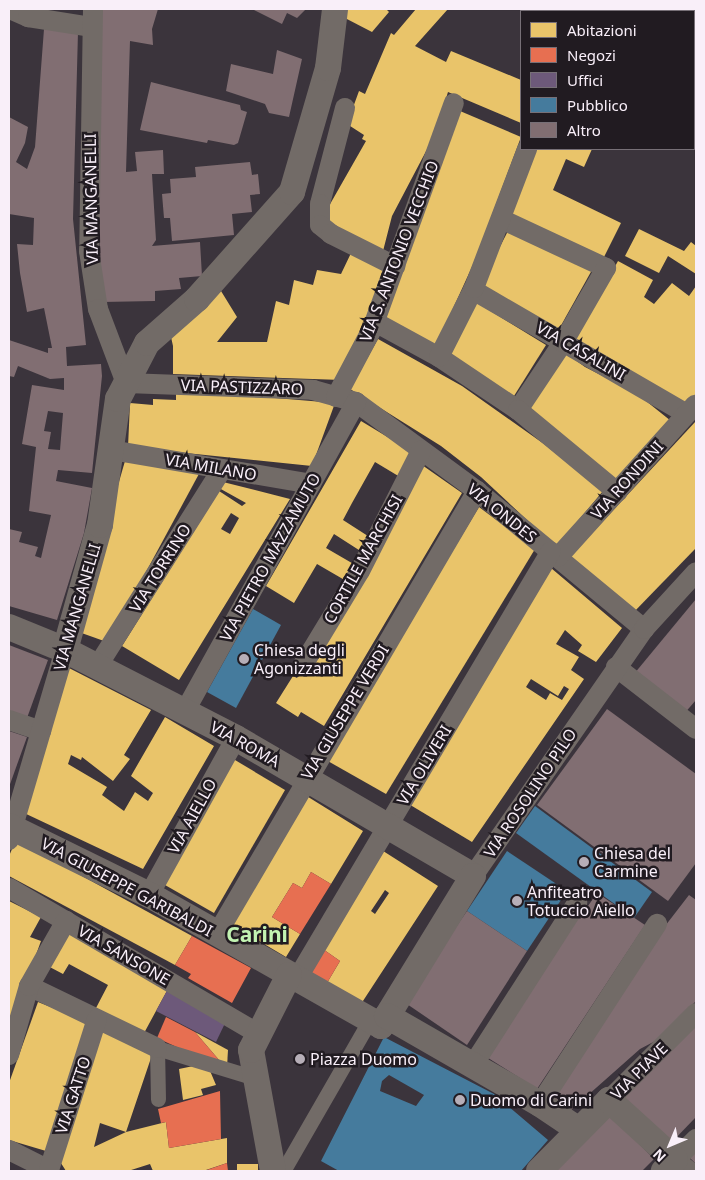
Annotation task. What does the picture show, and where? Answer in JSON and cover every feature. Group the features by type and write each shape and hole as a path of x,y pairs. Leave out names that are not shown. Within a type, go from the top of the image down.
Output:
{"street":[{"path":"10,9 28,17 92,18"},
{"name":"VIA MANGANELLI","path":"10,832 66,650 100,525 118,399 147,343 197,299 292,192 328,68 335,9"},
{"name":"VIA MANGANELLI","path":"92,18 88,251 98,309 126,383"},
{"name":"VIA S. ANTONIO VECCHIO","path":"336,397 375,322 454,103"},
{"path":"345,108 320,204 320,225 331,234 395,266"},
{"path":"439,357 474,290 528,150"},
{"path":"501,219 606,268 564,341 518,410"},
{"name":"VIA CASALINI","path":"474,290 564,341 692,409"},
{"path":"375,322 439,357 518,410 617,492"},
{"name":"VIA PASTIZZARO","path":"126,383 313,390 356,402"},
{"name":"VIA ONDES","path":"356,402 477,491 644,629"},
{"name":"VIA PIETRO MAZZAMUTO","path":"185,711 356,402"},
{"name":"VIA RONDINI","path":"554,554 617,492 692,409"},
{"name":"VIA MILANO","path":"111,450 310,484"},
{"name":"CORTILE MARCHISI","path":"303,665 360,571 422,451"},
{"name":"VIA TORRINO","path":"97,667 222,469"},
{"name":"VIA GIUSEPPE VERDI","path":"217,934 306,778 477,491"},
{"name":"VIA OLIVERI","path":"285,973 388,825 554,554"},
{"name":"VIA ROSOLINO PILO","path":"379,1021 473,876 616,667 644,629 696,572"},
{"name":"VIA ROMA","path":"9,628 66,650 236,738 473,876"},
{"path":"616,667 693,721"},
{"path":"9,720 41,731"},
{"name":"VIA AIELLO","path":"149,895 236,738"},
{"name":"VIA GIUSEPPE GARIBALDI","path":"10,832 149,895 285,973 379,1021 473,1065 540,1104 579,1130"},
{"name":"VIA SANSONE","path":"9,888 248,1027"},
{"path":"473,1065 577,903"},
{"path":"9,1055 29,986 66,921"},
{"path":"540,1104 657,924"},
{"path":"273,1171 255,1078 248,1027 285,973"},
{"path":"29,986 157,1048 255,1078"},
{"name":"VIA PIAVE","path":"543,1170 579,1130 696,1013"},
{"name":"VIA GATTO","path":"49,1170 97,1019"},
{"path":"283,1171 379,1021"},
{"path":"157,1048 158,1099"},
{"path":"609,1100 676,1167 696,1139"},
{"path":"9,1150 49,1170"}],"building: Abitazioni":[{"path":"343,9 386,9 389,12 372,32 343,17"},
{"path":"416,9 448,9 415,46 446,62 451,51 520,80 520,123 448,92 434,136 392,216 382,255 321,220 366,141 362,139 364,135 347,124 359,91 365,94 391,33 394,35"},
{"path":"684,9 686,10 644,10"},
{"path":"460,111 520,137 476,258 435,348 379,320"},
{"path":"536,150 592,150 584,167 566,159 553,190 621,223 603,259 509,216"},
{"path":"510,227 592,270 559,329 480,286"},
{"path":"639,229 684,251 691,242 696,246 696,274 668,256 659,273 625,256"},
{"path":"352,251 387,268 342,380 173,374 173,346 169,328 221,291 237,317 217,342 267,342 276,301 289,305 294,280 313,285 317,270 341,274"},
{"path":"618,261 653,280 644,297 654,304 672,283 689,296 696,286 696,396 687,410 575,339"},
{"path":"476,302 546,345 514,396 448,358"},
{"path":"378,339 462,386 544,444 603,491 556,547 481,477 441,446 350,389"},
{"path":"564,352 585,367 636,393 671,421 619,483 525,407"},
{"path":"176,394 238,395 335,403 312,466 128,447 130,403 153,405 153,399 176,400"},
{"path":"361,421 414,453 400,477 375,462 343,520 371,538 362,552 334,534 326,548 357,566 348,582 317,564 294,603 266,586"},
{"path":"696,421 696,548 632,614 568,559"},
{"path":"125,461 200,472 140,583 104,641 76,631"},
{"path":"422,465 462,493 324,726 301,712 298,717 276,703 293,676 297,678 357,581"},
{"path":"223,482 290,499 179,680 122,646 219,491 242,506 246,503 219,488","holes":["231,513 239,518 230,534 221,529"]},
{"path":"479,507 535,549 386,794 326,760"},
{"path":"551,568 622,628 596,662 578,651 582,645 565,630 556,644 579,657 571,670 584,679 472,842 407,803","holes":["531,679 558,696 564,686 569,689 562,700 550,693 546,700 526,687"]},
{"path":"67,667 151,710 124,755 130,759 113,781 82,757 81,760 71,755 68,764 107,787 102,795 124,811 135,792 148,801 153,793 131,776 165,717 214,746 143,869 22,812"},
{"path":"230,757 285,790 214,913 158,881"},
{"path":"305,795 363,831 331,884 311,872 302,888 293,883 272,917 300,934 286,957 227,922"},
{"path":"16,840 192,936 175,965 9,876 9,856"},
{"path":"380,849 438,886 361,1004 327,983 340,961 320,947","holes":["385,890 389,893 375,914 371,911"]},
{"path":"9,901 41,917 30,937 41,941 9,1029"},
{"path":"63,929 169,987 143,1035 96,1008 108,985 69,964 63,974 44,964"},
{"path":"38,1002 91,1023 46,1151 9,1140 9,1083"},
{"path":"101,1028 152,1055 126,1132 166,1122 169,1148 227,1138 227,1163 203,1171 153,1171 150,1164 128,1171 66,1171 59,1160","holes":["100,1123 126,1132 94,1147"]},
{"path":"195,1032 228,1050 227,1067 219,1060"},
{"path":"203,1064 208,1066 216,1085 201,1089 203,1095 183,1100 179,1069"},
{"path":"237,1164 258,1164 258,1171 237,1171"}],"building: Negozi":[{"path":"311,872 331,884 300,934 272,917 293,883 302,888"},
{"path":"192,936 251,968 232,1003 188,978 191,974 175,965"},
{"path":"320,947 340,961 327,983 306,970"},
{"path":"166,1017 195,1032 219,1060 214,1064 157,1038"},
{"path":"220,1091 221,1139 169,1148 166,1122 161,1123 158,1109"},
{"path":"227,1163 228,1171 204,1171"}],"building: Uffici":[{"path":"169,987 228,1017 216,1042 156,1011"}],"building: Pubblico":[{"name":"Chiesa degli Agonizzanti","path":"253,609 281,625 236,708 207,692"},
{"name":"Chiesa del Carmine","path":"535,806 652,892 634,918 516,833"},
{"name":"Anfiteatro Totuccio Aiello","path":"507,851 567,891 527,951 467,911"},
{"name":"Duomo di Carini","path":"384,1037 494,1094 548,1140 521,1171 339,1171 321,1161","holes":["389,1075 424,1095 416,1106 380,1091 382,1081"]}],"building: Altro":[{"path":"101,9 158,9 152,29 153,45 130,41 126,172 137,171 135,152 163,150 164,174 152,174 156,240 152,246 200,242 202,276 179,278 181,289 155,291 155,301 102,302 98,200"},
{"path":"252,9 306,9 297,18 287,13 282,24"},
{"path":"44,29 78,32 73,219 86,345 66,347 67,366 101,364 102,376 92,473 58,470 56,481 92,488 84,533 57,620 9,606 9,529 22,532 19,542 38,547 35,556 41,558 51,515 29,511 36,447 22,444 32,385 64,390 64,378 50,379 18,366 14,377 9,376 9,340 48,353 48,348 52,348 44,308 27,312 17,244 33,245 34,218 9,214 9,117 28,127 25,143 16,162 27,169 35,147","holes":["48,411 63,413 60,450 48,449 51,432 44,431"]},
{"path":"277,50 302,59 289,117 269,113 265,104 226,91 231,64 273,74"},
{"path":"151,82 240,105 241,110 247,112 238,143 234,145 208,140 207,143 140,130"},
{"path":"250,162 252,175 258,174 260,194 250,195 252,212 232,214 234,235 172,241 170,218 164,218 162,194 171,193 170,179 196,177 195,167"},
{"path":"696,599 696,700 683,715 634,674"},
{"path":"9,645 48,660 27,718 9,712"},
{"path":"607,709 696,774 696,863 668,901 537,805"},
{"path":"9,731 27,737 9,787"},
{"path":"597,893 645,925 537,1089 485,1056 582,902 588,906"},
{"path":"689,895 696,900 696,1001 659,1039 640,1049 570,1111 553,1100 662,930"},
{"path":"467,911 527,951 467,1045 404,1002"},
{"path":"696,1021 696,1117 670,1144 621,1101"},
{"path":"609,1113 654,1159 642,1171 553,1171"},
{"path":"696,1152 696,1164 690,1158"}],"place":[{"name":"Chiesa degli Agonizzanti","path":"244,659"},
{"name":"Chiesa del Carmine","path":"584,862"},
{"name":"Anfiteatro Totuccio Aiello","path":"517,901"},
{"name":"Piazza Duomo","path":"300,1059"},
{"name":"Duomo di Carini","path":"460,1100"}],"district":[{"name":"Carini","path":"257,934"}]}
